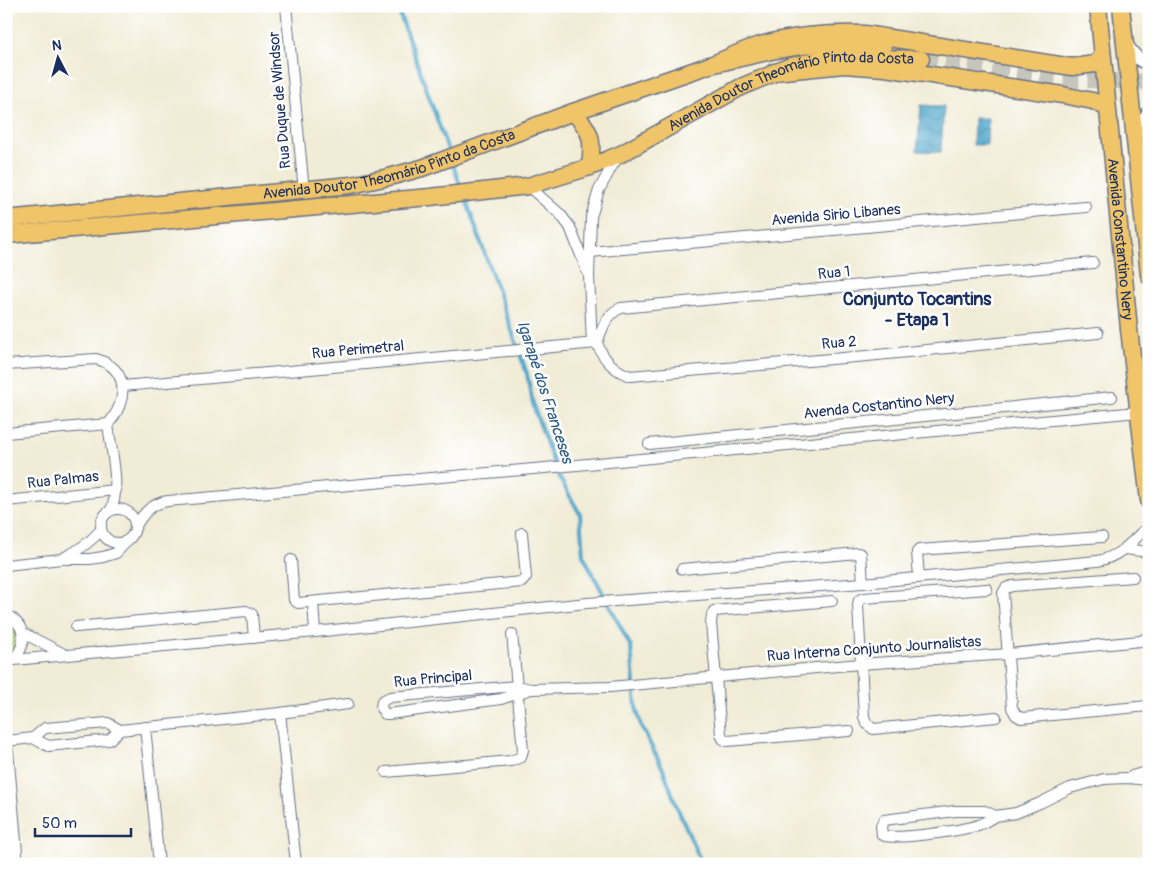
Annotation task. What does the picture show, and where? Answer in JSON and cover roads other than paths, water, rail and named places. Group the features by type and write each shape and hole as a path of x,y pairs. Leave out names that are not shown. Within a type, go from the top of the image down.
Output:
{"main road":[{"name":"Avenida Constantino Nery","path":"1098,6 1106,107 1149,501"},
{"name":"Avenida Constantino Nery","path":"1121,6 1149,275"},
{"path":"710,65 756,47 781,40 835,33 864,34 1072,67 1095,64 1102,57"},
{"name":"Avenida Doutor Theomário Pinto da Costa","path":"6,219 304,191 389,177 422,168 573,112 710,65 776,50 808,45 835,44 887,50 921,58 832,58 806,61 774,72 741,87 621,154 590,167 528,186 487,192 6,235"},
{"path":"774,72 844,65 885,68 1063,95 1106,107"},
{"path":"573,112 587,128 591,136 590,167"}],"street":[{"name":"Rua Duque de Windsor","path":"286,6 304,191"},
{"path":"1124,38 1140,61 1149,65"},
{"path":"1134,136 1149,112"},
{"path":"594,343 589,276 591,217 594,203 612,166 621,154"},
{"path":"528,186 560,214 570,227 589,276"},
{"name":"Avenida Sirio Libanes","path":"590,252 1086,207"},
{"name":"Rua 1","path":"594,343 609,316 615,310 621,308 1093,264"},
{"name":"Rua 2","path":"594,343 603,357 612,366 621,373 630,376 867,356 1098,333"},
{"name":"Rua Perimetral","path":"123,386 594,343"},
{"path":"6,365 96,359 105,361 112,367 118,374 123,386 121,406 108,424 6,433"},
{"name":"Avenda Costantino Nery","path":"649,444 1112,398"},
{"path":"6,565 60,559 90,559 116,553 132,536 136,526 148,510 161,502 581,465 1138,412"},
{"name":"Rua Palmas","path":"6,501 116,490 108,424"},
{"path":"60,559 78,551 101,530 102,518 115,501 116,490"},
{"path":"110,510 122,509 128,511 135,520 136,526"},
{"path":"10,662 586,603 863,583 1097,561 1113,557 1149,525"},
{"path":"101,530 107,539 112,542 117,543 128,540"},
{"path":"292,560 295,602 298,603 522,582 526,576 522,533"},
{"path":"919,577 917,552 919,550 1102,537"},
{"path":"1125,548 1149,552"},
{"path":"682,569 858,553 861,554 863,583"},
{"path":"1133,577 1006,588 1003,593 1012,708 1016,715 1021,718 1148,706"},
{"path":"987,589 864,598 859,600 860,664 864,717 872,729 996,717"},
{"path":"832,601 714,611 711,623 721,734 727,741 849,731"},
{"path":"313,602 315,632"},
{"path":"76,627 246,611 252,614 254,638"},
{"path":"6,615 16,621 23,633 24,643 20,652 10,662"},
{"path":"23,633 66,655"},
{"path":"386,772 511,762 521,757 524,750 512,634"},
{"name":"Rua Interna Conjunto Journalistas","path":"610,687 860,664 1009,654 1146,641"},
{"name":"Rua Principal","path":"517,690 501,699 389,714 385,714 380,708 382,700 390,697 531,689 610,687"},
{"path":"18,864 7,740 32,738 48,746 109,740 120,730 348,704"},
{"path":"280,713 296,864"},
{"path":"32,738 45,728 108,723 120,730"},
{"path":"145,727 159,864"},
{"path":"1126,778 1149,771"},
{"path":"995,816 985,811 955,811 903,816 884,820 881,826 882,834 885,836 906,836 947,831 978,825 995,816 1016,813 1070,788 1104,779 1149,780"}],"water":[{"path":"921,105 944,106 941,152 917,151"},
{"path":"974,118 988,118 987,145 973,145"}],"waterway":[{"name":"Igarapé dos Franceses","path":"397,6 449,153"},
{"name":"Igarapé dos Franceses","path":"452,162 461,188"},
{"name":"Igarapé dos Franceses","path":"465,197 527,374 534,408 559,477 580,514 583,555 631,647 636,707 641,726 663,769 702,864"}],"tunnel":[{"path":"921,59 1061,79 1149,82"}],"district":[{"name":"Conjunto Tocantins - Etapa 1","path":"917,309"}]}
